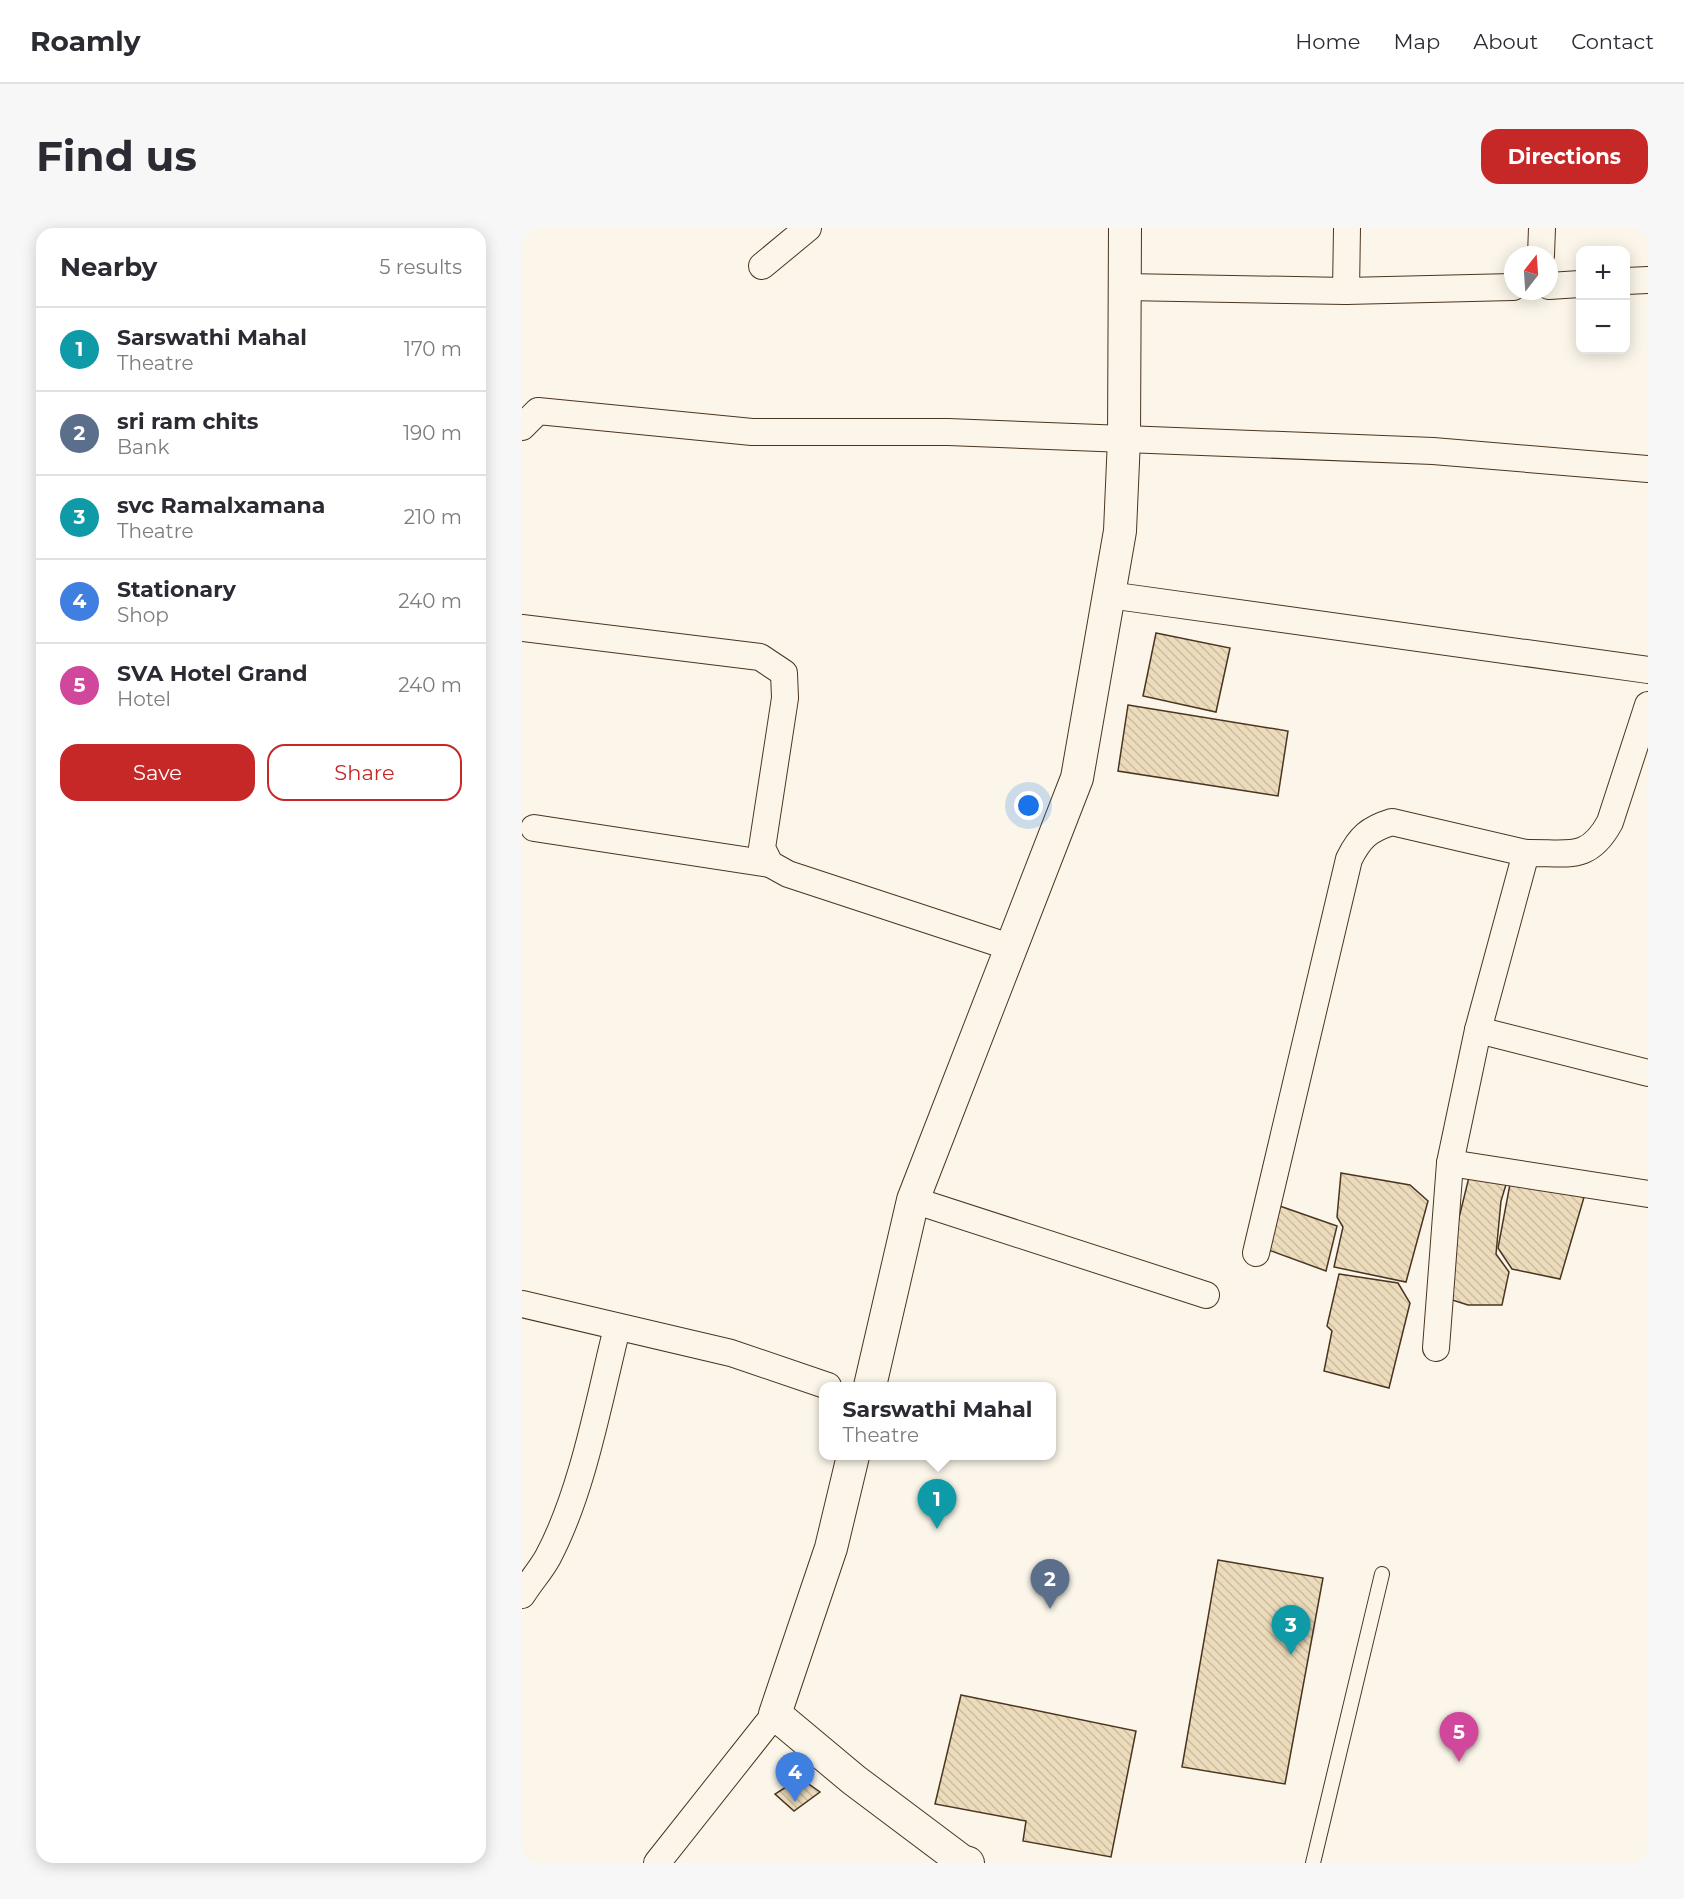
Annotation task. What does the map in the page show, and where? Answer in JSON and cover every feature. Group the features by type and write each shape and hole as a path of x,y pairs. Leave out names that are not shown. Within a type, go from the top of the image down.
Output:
{"street":[{"path":"762,266 808,228"},
{"path":"871,1382 913,1200 1077,778 1120,531 1124,440 1125,228"},
{"path":"1346,291 1347,228"},
{"path":"1541,246 1542,228"},
{"path":"1630,281 1648,280"},
{"path":"1558,285 1576,284"},
{"path":"1125,287 1346,291 1504,287"},
{"path":"522,427 538,411 752,432 948,432 1433,451 1648,469"},
{"path":"1109,595 1648,670"},
{"path":"522,628 760,657 784,673 785,698 762,848 770,864"},
{"path":"1256,1253 1349,859 1360,838 1374,827 1392,822 1526,853 1584,852 1601,840 1610,822 1648,705"},
{"path":"534,828 770,864 788,874 1012,948"},
{"path":"1436,1348 1450,1163 1478,1030 1526,853"},
{"path":"1478,1030 1648,1073"},
{"path":"1450,1163 1648,1194"},
{"path":"913,1200 1206,1295"},
{"path":"522,1304 731,1353 819,1383"},
{"path":"522,1595 548,1557 570,1503 589,1443 617,1328"},
{"path":"657,1863 775,1714 831,1548 853,1460"},
{"path":"775,1714 855,1780 964,1862"}],"lane":[{"path":"1312,1863 1382,1574"}],"building":[{"path":"1156,633 1230,648 1216,712 1143,696"},
{"path":"1128,705 1288,731 1278,796 1118,771"},
{"path":"1341,1173 1410,1185 1428,1201 1406,1282 1334,1267 1343,1227 1337,1217"},
{"path":"1470,1173 1508,1178 1501,1201 1496,1254 1509,1272 1502,1305 1468,1305 1446,1298 1454,1238"},
{"path":"1510,1184 1585,1194 1560,1279 1512,1269 1498,1248"},
{"path":"1274,1204 1337,1226 1326,1271 1263,1248"},
{"path":"1339,1274 1398,1283 1410,1303 1389,1388 1324,1371 1332,1331 1327,1326"},
{"path":"1218,1560 1323,1578 1285,1784 1182,1767"},
{"path":"961,1695 1136,1731 1111,1857 1023,1841 1026,1821 935,1804"},
{"path":"800,1778 820,1792 794,1811 775,1794"}],"place":[{"name":"Sarswathi Mahal","path":"937,1529"},
{"name":"sri ram chits","path":"1050,1609"},
{"name":"svc Ramalxamana","path":"1291,1655"},
{"name":"SVA Hotel Grand","path":"1459,1762"},
{"name":"Stationary","path":"795,1802"}]}
